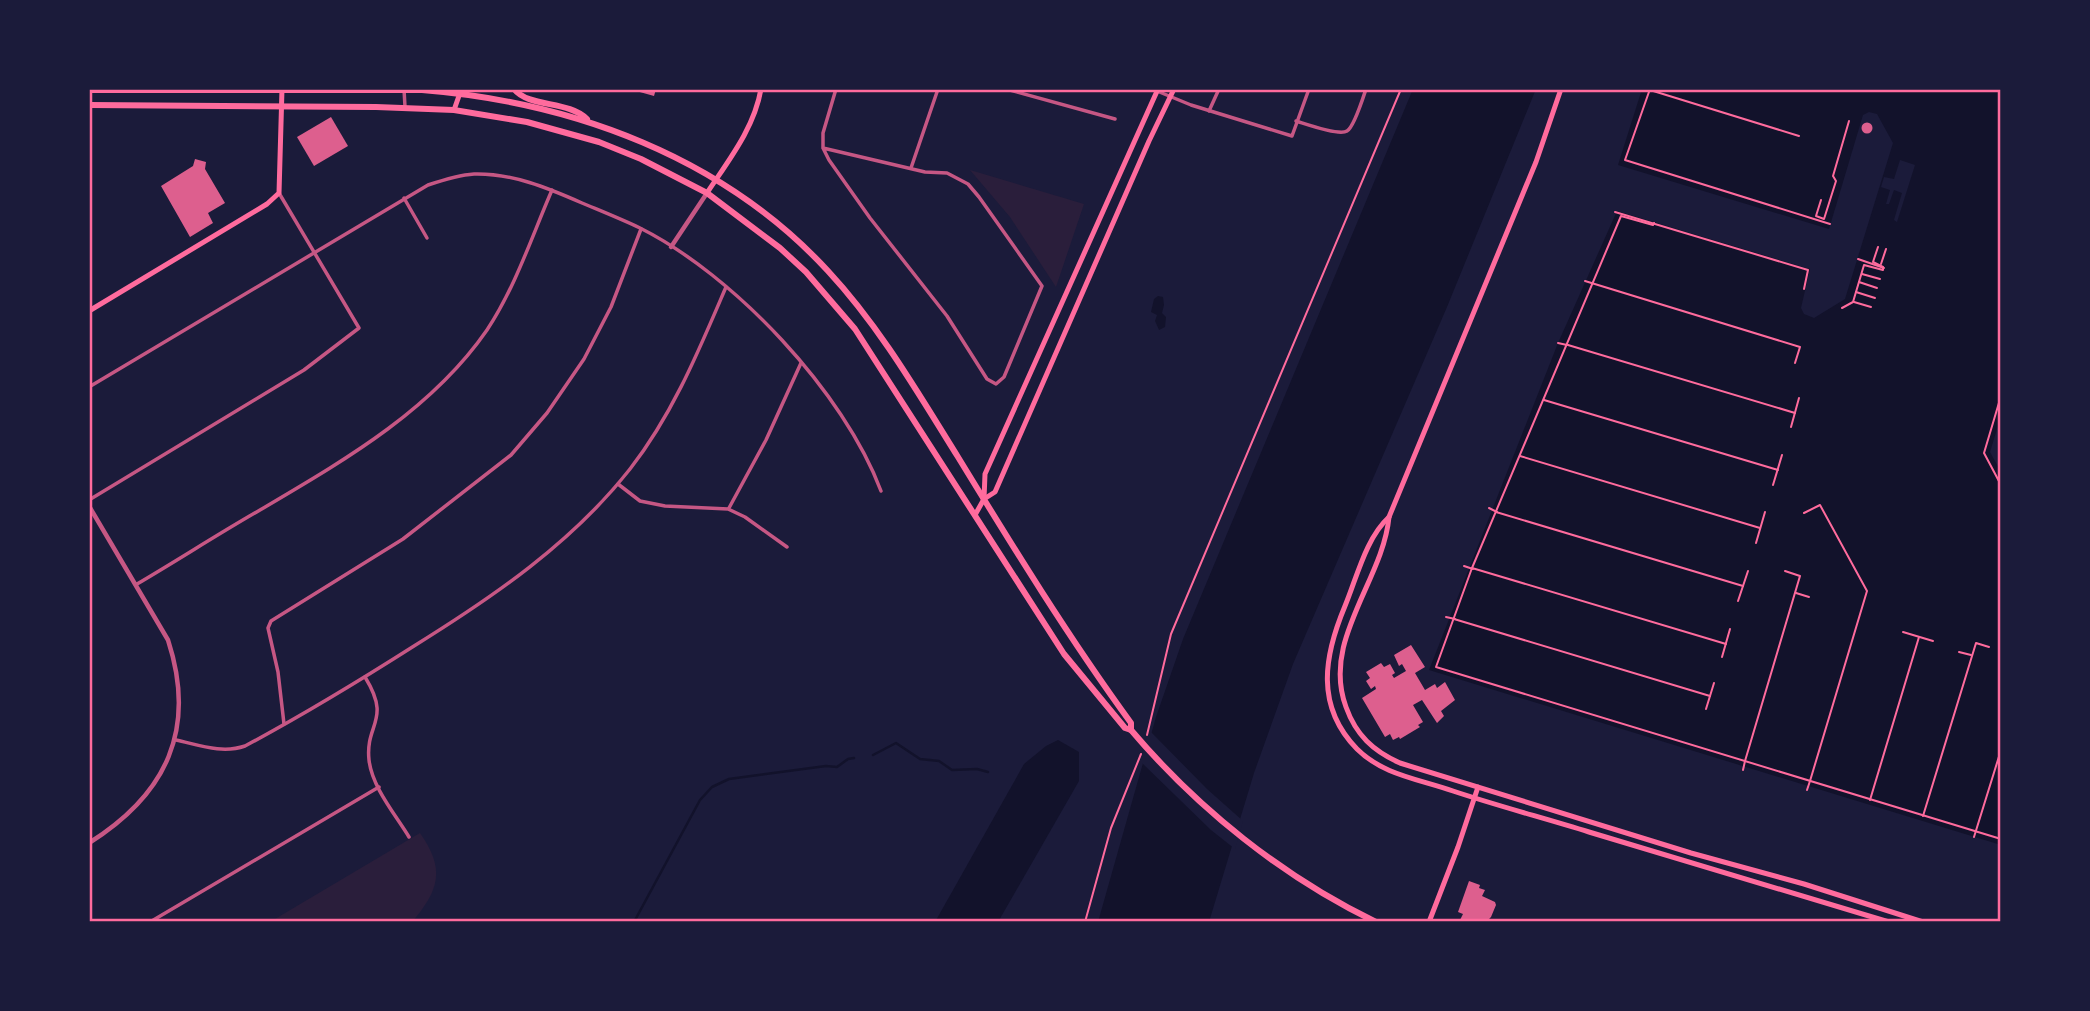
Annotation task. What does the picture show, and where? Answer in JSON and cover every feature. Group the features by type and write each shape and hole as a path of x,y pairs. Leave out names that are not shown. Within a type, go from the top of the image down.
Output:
{"highway":[{"path":"514,89 521,96 578,111 589,121"},
{"path":"89,90 463,91 537,106 589,121 648,144 716,180 794,237 861,309 895,357 1102,684 1131,723 1132,732"},
{"path":"89,105 405,107 454,110 559,130 641,159 706,193 780,248 806,272 847,319 883,369 1065,654 1125,728 1200,802 1251,843 1319,890 1376,922"},
{"path":"641,159 648,144"}],"main road":[{"path":"706,193 751,122 758,107 761,89"},
{"path":"984,499 995,492 1174,89"},
{"path":"1561,89 1536,162 1388,517 1386,536 1340,660 1340,689 1350,719 1364,739 1382,755 1400,763 1923,922"},
{"path":"89,311 267,204 279,194 282,90"},
{"path":"975,515 984,499 985,474 1157,90"},
{"path":"454,110 463,91"},
{"path":"1388,517 1378,527 1329,650 1327,676 1330,702 1341,727 1367,758 1394,773 1475,799 1889,922"},
{"path":"1429,922 1478,787"}],"street":[{"path":"157,89 157,106"},
{"path":"823,148 911,168 947,173 968,184 1042,286 1004,377 996,384 988,379 947,316 870,218 823,148 823,133 836,89"},
{"path":"911,168 938,89"},
{"path":"1006,89 1115,119"},
{"path":"1209,111 1219,89"},
{"path":"1157,90 1209,111 1292,136 1308,89"},
{"path":"1296,121 1339,132 1347,131 1352,126 1366,89"},
{"path":"404,90 405,107"},
{"path":"89,387 428,185 474,174 511,177 552,190 641,229 726,287 765,321 821,386 848,428 881,491"},
{"path":"136,584 367,444 414,408 450,374 488,329 509,289 552,190"},
{"path":"671,247 706,193"},
{"path":"89,500 304,370 359,328 279,194"},
{"path":"404,198 427,238"},
{"path":"284,724 278,672 268,628 271,621 403,539 511,455 547,413 584,359 611,307 641,229"},
{"path":"176,740 218,750 233,750 245,746 365,677 475,608 566,537 618,484 656,431 681,387 726,287"},
{"path":"728,509 766,440 802,363"},
{"path":"618,484 640,501 665,506 728,509 745,517 787,547"},
{"path":"89,506 168,640 176,663 180,701 176,740 157,778 138,806 89,843"},
{"path":"365,677 378,705 369,757 371,771 409,837"},
{"path":"150,922 379,787"}],"path":[{"path":"1145,742 1167,656 1167,645 1401,89"},
{"path":"1799,136 1650,90 1625,160 1830,224"},
{"path":"1821,200 1816,216 1824,219 1836,181 1833,175 1849,121"},
{"path":"1833,175 1840,188"},
{"path":"1615,212 1808,270 1804,289"},
{"path":"1654,223 1653,225 1621,216 1472,568 1436,667 2001,839"},
{"path":"1878,247 1873,262 1884,265 1884,268"},
{"path":"1881,264 1885,248"},
{"path":"1857,259 1884,268"},
{"path":"1853,302 1864,265 1883,270 1884,268"},
{"path":"1861,274 1880,279"},
{"path":"1585,281 1800,347 1796,363"},
{"path":"1859,282 1878,288"},
{"path":"1856,292 1875,298"},
{"path":"1842,308 1853,302 1871,307"},
{"path":"1558,343 1578,348"},
{"path":"1566,345 1795,413"},
{"path":"2001,396 1983,453 2001,485"},
{"path":"1536,398 1551,402"},
{"path":"1791,427 1800,398"},
{"path":"1543,400 1778,470"},
{"path":"1512,454 1528,458"},
{"path":"1773,485 1782,455"},
{"path":"1520,456 1760,528"},
{"path":"1804,513 1820,505 1867,591 1807,790"},
{"path":"1489,508 1504,514"},
{"path":"1496,512 1743,586"},
{"path":"1756,543 1765,512"},
{"path":"1464,566 1479,570"},
{"path":"1472,568 1726,644"},
{"path":"1738,601 1748,571"},
{"path":"1743,770 1800,576 1785,571"},
{"path":"1796,593 1809,597"},
{"path":"1446,617 1461,621"},
{"path":"1454,619 1710,696"},
{"path":"1722,657 1730,629"},
{"path":"1903,632 1933,641"},
{"path":"1868,808 1919,637"},
{"path":"1923,816 1976,643 1989,647"},
{"path":"1959,652 1972,656"},
{"path":"1706,709 1714,682"},
{"path":"1974,837 2001,750"},
{"path":"1085,922 1113,821 1142,752"},
{"path":"1745,762 1747,756"},
{"path":"1810,782 1812,774"},
{"path":"1870,800 1872,794"}],"shaded area":[{"path":"1413,89 1536,89 1447,307 1293,664 1254,773 1209,922 1098,922 1156,717 1183,639"},
{"path":"1642,89 2001,89 2001,416 1990,452 2001,472 2001,845 1429,670 1558,343 1617,211 1810,269 1801,308 1804,314 1814,318 1845,299 1893,143 1877,114 1869,112 1863,115 1829,229 1618,165"},
{"path":"970,170 1084,204 1056,287 1010,217"},
{"path":"1163,297 1162,313 1166,317 1165,327 1159,330 1155,321 1157,315 1151,312 1154,299"},
{"path":"1058,740 1079,752 1079,781 998,922 935,922 1024,764"},
{"path":"420,833 433,857 436,879 429,899 412,922 270,922"}],"pier":[{"path":"1900,160 1915,165 1897,222 1894,220 1902,193 1894,190 1889,204 1886,204 1890,190 1881,187 1884,177 1894,179"},
{"path":"1149,730 1243,821 1235,849 1211,830 1140,761"}],"building":[{"path":"629,89 656,89 654,96"},
{"path":"331,117 348,146 314,166 297,137"},
{"path":"1867,123 1871,124 1871,132 1867,133 1863,132 1862,128 1863,124"},
{"path":"195,159 206,162 205,169 225,203 208,213 213,223 190,237 161,186 193,166"},
{"path":"1411,645 1425,667 1415,673 1425,690 1435,684 1437,688 1445,682 1455,700 1441,711 1444,716 1437,723 1422,700 1413,705 1423,722 1418,725 1420,727 1400,739 1399,737 1393,740 1390,734 1385,737 1362,698 1376,689 1375,686 1371,689 1366,681 1370,678 1366,672 1381,663 1384,667 1390,664 1395,673 1392,675 1394,678 1406,671 1402,664 1399,666 1394,655"},
{"path":"1469,881 1480,885 1479,888 1485,890 1482,896 1495,902 1488,920 1492,922 1459,922 1463,914 1458,912"}],"waterway":[{"path":"873,755 896,743 920,759 939,761 952,770 977,769 988,772"},
{"path":"634,922 700,800 712,787 729,779 826,766 837,767 854,758"}]}
